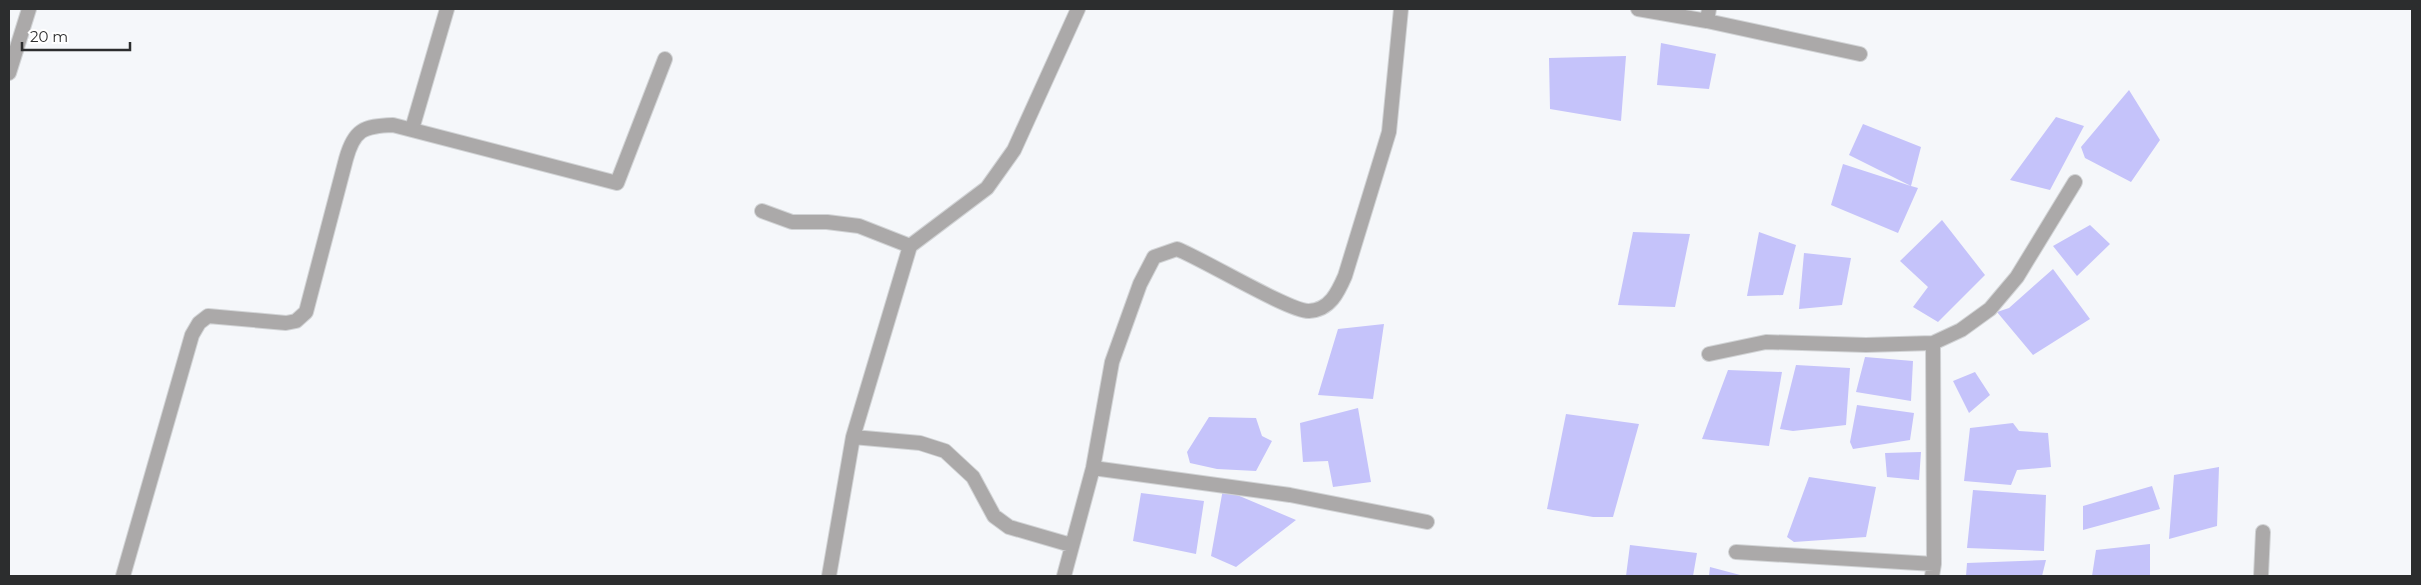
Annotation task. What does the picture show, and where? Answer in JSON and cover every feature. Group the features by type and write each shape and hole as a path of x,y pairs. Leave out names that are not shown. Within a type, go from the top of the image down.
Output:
{"street":[{"path":"9,73 29,9"},
{"path":"412,129 447,9"},
{"path":"829,576 852,437 910,246 987,188 1014,150 1078,9"},
{"path":"1064,576 1093,468 1112,362 1140,284 1154,257 1177,249 1291,306 1308,312 1323,308 1336,296 1345,276 1389,132 1401,9"},
{"path":"1638,9 1708,15 1860,54"},
{"path":"123,576 192,334 199,323 208,316 286,322 296,320 304,315 310,304 346,159 355,135 360,130 380,125 393,125 617,183 665,59"},
{"path":"1709,354 1766,342 1866,345 1933,343 1961,330 1990,309 2017,277 2074,182"},
{"path":"762,211 792,222 827,222 859,226 910,246"},
{"path":"1736,552 1933,570 1933,343"},
{"path":"852,437 920,443 945,451 973,477 994,516 1008,527 1071,545"},
{"path":"1093,468 1290,495 1427,522"},
{"path":"2261,576 2263,532"}],"building":[{"path":"1661,43 1716,54 1709,89 1657,85"},
{"path":"1626,56 1621,121 1550,109 1549,58"},
{"path":"2129,90 2160,140 2131,182 2085,158 2081,147"},
{"path":"2056,117 2084,126 2050,190 2010,180"},
{"path":"1863,124 1921,147 1911,186 1849,155"},
{"path":"1843,164 1918,188 1898,233 1831,205"},
{"path":"1942,220 1985,275 1938,322 1913,307 1928,287 1900,261"},
{"path":"2090,225 2110,244 2077,276 2053,246"},
{"path":"1633,232 1690,234 1675,307 1618,305"},
{"path":"1759,232 1796,245 1783,295 1747,296"},
{"path":"1804,253 1851,258 1842,305 1799,309"},
{"path":"2053,269 2090,319 2033,355 1997,312 2009,308"},
{"path":"1384,324 1373,399 1318,395 1338,329"},
{"path":"1865,357 1913,361 1911,401 1856,392"},
{"path":"1796,365 1850,368 1846,425 1793,431 1780,429"},
{"path":"1728,370 1782,372 1769,446 1702,439"},
{"path":"1975,372 1990,395 1969,413 1953,381"},
{"path":"1857,405 1914,413 1910,440 1853,449 1850,442"},
{"path":"1358,408 1371,482 1333,487 1328,461 1303,462 1300,423"},
{"path":"1566,414 1639,424 1613,517 1593,517 1547,509"},
{"path":"1209,417 1256,418 1262,436 1272,441 1256,471 1217,469 1190,463 1187,452"},
{"path":"2013,423 2019,431 2048,433 2051,467 2017,470 2011,485 1964,481 1970,428"},
{"path":"1921,452 1919,480 1887,477 1885,453"},
{"path":"2219,467 2217,526 2169,539 2174,475"},
{"path":"1809,477 1876,487 1866,537 1794,542 1787,537"},
{"path":"2152,486 2160,509 2083,530 2083,506"},
{"path":"1223,489 1296,520 1236,567 1211,556"},
{"path":"1973,490 2046,495 2044,551 1967,548"},
{"path":"1141,493 1204,501 1196,554 1133,541"},
{"path":"2150,544 2150,576 2092,576 2096,550"},
{"path":"1630,545 1697,553 1693,576 1626,576"},
{"path":"2046,560 2042,576 1966,576 1967,563"},
{"path":"1710,567 1744,576 1709,576"}]}
